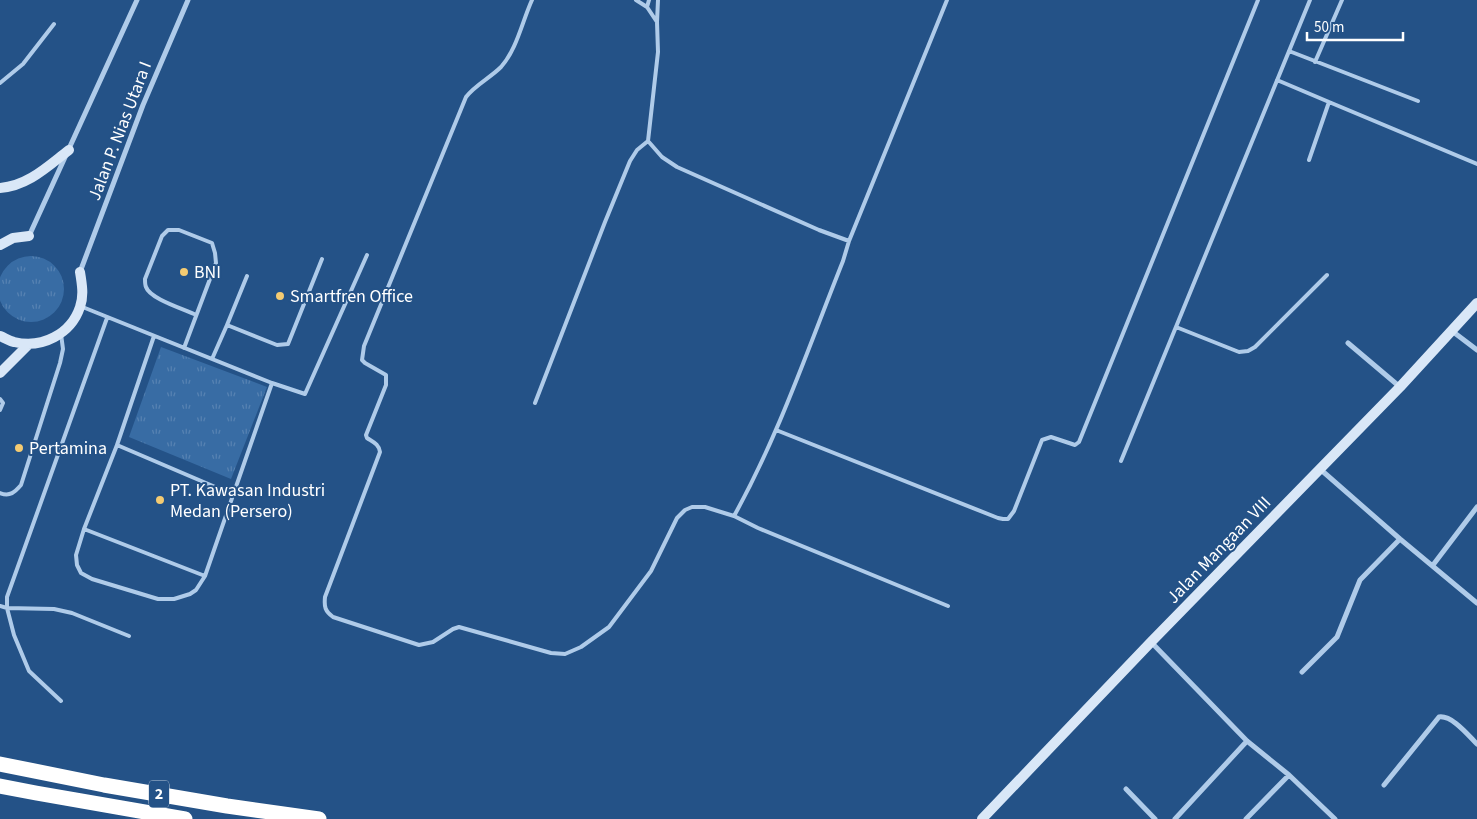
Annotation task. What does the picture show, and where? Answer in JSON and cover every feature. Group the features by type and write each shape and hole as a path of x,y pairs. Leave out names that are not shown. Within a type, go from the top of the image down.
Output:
{"highway":[{"name":"2","path":"0,764 227,806 319,819"},
{"name":"2","path":"0,786 184,819"}],"street":[{"name":"Jalan P. Nias Utara I","path":"30,236 137,0"},
{"name":"Jalan P. Nias Utara I","path":"80,272 143,105 188,0"},
{"path":"0,188 33,178 69,150"},
{"path":"0,244 13,238 30,236"},
{"path":"0,336 13,342 29,344 46,342 61,334 73,322 80,306 83,290 80,272"},
{"name":"Jalan Mangaan VIII","path":"982,819 1151,642 1400,387 1477,303"},
{"path":"1452,331 1477,350"},
{"path":"1348,343 1400,387"},
{"path":"0,373 29,344"},
{"path":"1320,469 1477,603"},
{"path":"1433,566 1477,507"},
{"path":"1302,672 1338,637 1360,580 1400,539"},
{"path":"1151,642 1247,740 1289,774 1335,819"},
{"path":"1384,785 1439,717 1445,717 1455,723 1477,744"},
{"path":"1175,819 1247,740"},
{"path":"1246,819 1289,774"},
{"path":"1126,789 1155,819"}],"lane":[{"path":"532,0 507,58 500,68 472,89 466,97 364,346 362,360 383,372 387,380 366,431 367,438 379,447 380,452 325,597 324,606 326,612 334,617 418,645 433,642 453,628 459,627 551,653 565,654 581,647 609,627 651,571 677,518 685,510 692,507 704,507 734,516 758,528 948,606"},
{"path":"636,0 647,7 657,22"},
{"path":"647,7 649,0"},
{"path":"535,403 630,162 637,150 648,141 658,52 658,0"},
{"path":"734,516 776,430 843,261 849,241 947,0"},
{"path":"776,430 1003,520 1008,519 1014,511 1042,440 1051,437 1074,445 1079,442 1258,0"},
{"path":"1121,461 1310,0"},
{"path":"1315,62 1342,0"},
{"path":"0,84 23,64 54,24"},
{"path":"1289,51 1418,102"},
{"path":"1277,80 1477,164"},
{"path":"1308,160 1329,102"},
{"path":"648,141 662,157 677,167 819,230 849,241"},
{"path":"184,348 216,263 214,248 212,243 179,230 168,230 162,236 145,279 145,286 157,298 196,315"},
{"path":"80,306 304,394 366,256"},
{"path":"227,325 277,345 288,344 322,259"},
{"path":"1176,328 1239,352 1248,351 1255,347 1327,275"},
{"path":"212,359 247,276"},
{"path":"61,701 29,671 14,635 7,608 7,597 107,318"},
{"path":"0,493 6,495 14,492 21,485 60,364 63,350 61,334"},
{"path":"154,336 76,555 80,572 92,579 158,599 174,599 196,590 206,576 272,383"},
{"path":"0,398 3,404 0,410"},
{"path":"116,445 234,494"},
{"path":"84,529 206,576"},
{"path":"0,606 7,608 54,609 72,613 129,636"}],"green space":[{"path":"31,256 43,259 54,266 61,277 64,289 61,301 54,312 43,319 31,322 19,319 8,312 1,301 -2,289 1,277 8,266 19,259"},
{"path":"161,347 267,387 231,479 129,437"}],"place":[{"name":"BNI","path":"184,272"},
{"name":"Smartfren Office","path":"280,296"},
{"name":"Pertamina","path":"19,448"},
{"name":"PT. Kawasan Industri Medan (Persero)","path":"160,500"}]}
